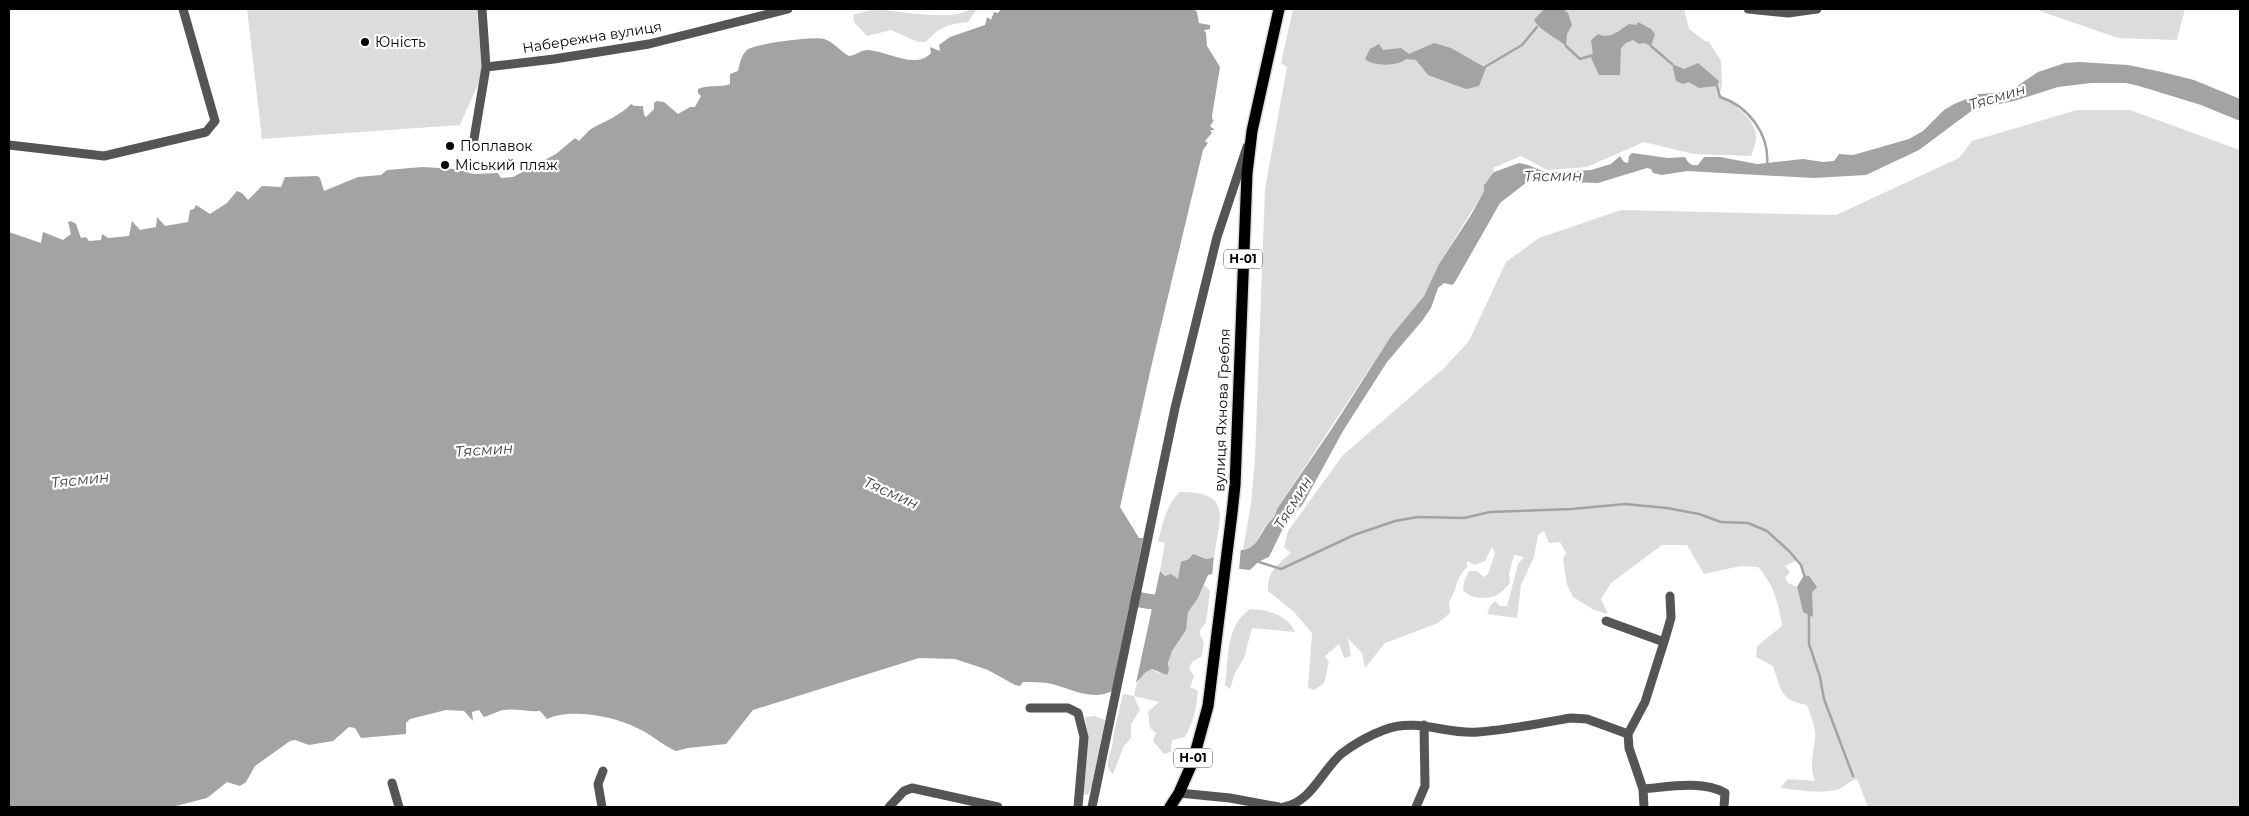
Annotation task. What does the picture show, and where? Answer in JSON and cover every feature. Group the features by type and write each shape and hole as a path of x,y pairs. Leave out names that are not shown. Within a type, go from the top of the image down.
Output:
{"main road":[{"name":"вулиця Яхнова Гребля","path":"1170,807 1179,793 1193,761 1208,706 1232,512 1236,454 1244,218 1252,130 1279,9"}],"street":[{"path":"9,145 104,156 206,132 215,121 183,9"},
{"path":"474,139 486,67 482,9"},
{"name":"Набережна вулиця","path":"486,67 554,59 649,44 788,9"},
{"path":"1748,9 1788,13 1817,9"},
{"path":"1092,807 1176,408 1217,238 1252,130"},
{"path":"1644,807 1643,789 1629,748 1628,734 1645,702 1664,642 1671,618 1670,596"},
{"path":"1606,621 1664,642"},
{"path":"1030,708 1068,708 1078,713 1084,737 1078,807"},
{"path":"1284,807 1296,806 1305,798 1341,754 1382,730 1398,725 1424,725 1475,732 1572,718 1586,719 1628,734"},
{"path":"1416,807 1425,786 1424,725"},
{"path":"602,807 598,784 603,771"},
{"path":"392,783 398,807"},
{"path":"1643,789 1700,786 1716,788 1725,793 1724,807"},
{"path":"889,807 904,791 912,788 998,807"},
{"path":"1179,793 1230,798 1279,807"}],"shaded area":[{"name":"Юність","path":"247,9 477,9 482,75 460,125 262,139"},
{"path":"875,9 913,14 954,15 977,9 968,22 945,27 926,42 918,42 891,30 867,36 854,22 853,15"},
{"path":"1293,9 1684,9 1689,29 1709,42 1721,61 1722,84 1720,94 1748,118 1755,130 1756,139 1751,156 1694,154 1644,142 1587,167 1547,170 1521,156 1493,168 1494,172 1484,185 1484,191 1439,264 1424,296 1391,336 1277,509 1273,518 1253,545 1243,550 1251,504 1255,459 1265,189 1287,67 1281,63"},
{"path":"2034,9 2185,9 2177,40 2118,38"},
{"path":"2077,110 2130,110 2240,150 2240,807 1868,807 1857,779 1839,789 1823,792 1780,788 1788,779 1815,781 1812,765 1815,731 1807,705 1786,697 1780,687 1773,666 1756,657 1757,646 1782,626 1775,594 1768,580 1758,567 1741,566 1704,574 1687,545 1662,545 1611,583 1601,599 1608,614 1594,610 1573,597 1567,585 1563,559 1566,553 1560,542 1549,543 1544,531 1538,535 1534,557 1521,585 1517,618 1487,614 1490,606 1495,601 1500,606 1507,606 1518,564 1524,557 1514,555 1509,574 1510,583 1497,595 1479,598 1463,590 1469,571 1477,571 1484,577 1488,574 1495,553 1492,547 1485,561 1475,565 1467,561 1467,567 1460,576 1449,602 1450,613 1438,623 1385,643 1365,668 1362,653 1348,638 1351,656 1344,658 1339,644 1325,656 1329,662 1324,683 1314,690 1308,688 1312,633 1293,611 1268,591 1269,579 1274,569 1291,553 1284,547 1288,531 1343,455 1444,368 1469,341 1506,262 1539,238 1621,210 1836,215 1959,158 1972,141","holes":["1797,560 1804,575 1809,576 1803,612 1797,587 1788,583 1785,578 1790,572 1785,566"]},
{"path":"1180,492 1197,493 1209,497 1216,502 1220,520 1214,558 1206,559 1199,557 1178,579 1165,576 1160,571 1165,543 1158,541 1168,508"},
{"path":"1204,585 1210,591 1206,623 1200,630 1200,635 1204,642 1202,656 1192,662 1189,668 1194,676 1190,687 1198,691 1193,720 1185,737 1172,740 1171,752 1164,754 1153,741 1156,733 1150,728 1148,712 1159,702 1134,696 1137,684 1144,674 1152,669 1159,673 1169,670 1169,660 1175,645 1185,629 1188,612"},
{"path":"1250,609 1264,610 1282,617 1292,626 1295,632 1252,628 1244,658 1235,673 1230,689 1225,685 1232,634 1242,616"},
{"path":"1123,694 1134,696 1140,710 1131,724 1131,738 1124,746 1113,774 1108,766 1108,762"},
{"path":"1095,716 1105,720 1092,786 1088,795 1083,794 1088,736 1085,717"}],"water":[{"path":"1001,9 1194,9 1197,12 1199,23 1210,25 1210,29 1204,30 1207,46 1220,67 1212,116 1214,120 1210,126 1215,130 1210,130 1212,133 1205,141 1208,143 1203,150 1120,507 1139,538 1143,538 1112,691 1096,695 1080,693 1038,682 1023,682 1020,686 988,670 955,659 919,658 753,710 726,744 676,751 637,728 604,717 568,714 547,719 540,711 513,709 484,717 479,710 472,712 473,721 464,711 446,710 410,719 406,723 406,734 361,738 355,728 349,727 333,741 309,745 295,740 290,741 255,766 246,782 240,786 227,782 207,798 172,807 9,807 9,232 41,243 43,232 63,240 71,234 68,222 71,221 76,224 81,238 86,237 89,241 101,240 102,234 108,238 129,236 132,221 140,230 156,227 157,217 165,226 188,222 190,210 194,209 196,205 210,214 227,203 237,191 242,193 248,200 262,186 281,187 285,177 317,176 320,178 324,191 358,177 381,175 387,170 422,167 456,169 473,174 498,173 501,178 513,177 556,154 575,138 579,141 591,129 617,115 631,104 643,106 646,117 654,109 654,103 657,101 664,102 678,114 690,107 695,107 701,96 698,93 698,89 730,84 730,74 738,71 743,54 747,50 760,45 818,38 831,42 849,56 868,50 909,60 918,60 925,58 931,53 930,47 940,51 939,45 950,37 985,25 987,17 991,20 994,12 998,13"},
{"path":"1544,9 1563,9 1568,13 1572,25 1567,34 1566,46 1536,24 1534,20"},
{"path":"1638,22 1651,29 1655,34 1651,46 1644,43 1639,44 1633,40 1626,43 1621,48 1620,75 1599,75 1591,58 1593,55 1591,40 1598,34 1602,36 1611,35 1629,24 1636,25"},
{"path":"1434,43 1451,48 1486,68 1479,86 1466,89 1428,75 1416,60 1406,59 1398,63 1386,65 1369,62 1365,59 1370,49 1379,44 1383,50 1401,48 1409,54"},
{"path":"1698,63 1719,81 1717,86 1699,88 1689,82 1683,84 1676,81 1672,64 1684,69"},
{"name":"Тясмин","path":"2065,63 2128,65 2194,80 2240,99 2240,121 2201,105 2139,86 2126,83 2091,83 2058,87 2014,101 1974,109 1919,150 1866,175 1813,178 1687,171 1662,175 1653,173 1651,169 1647,168 1598,183 1527,182 1500,203 1455,282 1452,285 1444,283 1438,288 1431,308 1387,362 1343,431 1303,504 1286,522 1269,557 1258,562 1250,570 1240,569 1208,575 1198,598 1188,612 1186,630 1172,651 1167,675 1152,669 1146,672 1136,683 1160,571 1165,576 1171,574 1178,579 1181,562 1189,559 1193,554 1206,559 1238,553 1239,550 1248,549 1255,544 1391,336 1424,296 1439,264 1471,215 1484,191 1484,185 1494,172 1519,163 1547,173 1591,170 1611,164 1620,156 1624,162 1628,163 1629,156 1632,153 1668,158 1685,157 1693,165 1698,165 1704,157 1720,157 1757,164 1803,159 1823,162 1834,161 1839,154 1853,155 1909,139 1923,131 1944,110 1954,104 1979,94 2008,92 2038,72"},
{"path":"1804,575 1809,576 1817,587 1812,592 1813,617 1803,612 1797,587"}],"pier":[{"path":"1241,547 1239,571 1212,576 1214,555 1236,551"}],"waterway":[{"path":"1485,67 1522,45 1537,27"},
{"path":"1566,46 1580,59 1593,55"},
{"path":"1651,46 1672,64"},
{"path":"1717,86 1720,97 1740,107 1748,114 1761,132 1765,143 1767,165"},
{"path":"1256,561 1281,569 1354,535 1395,521 1418,517 1464,518 1490,512 1572,509 1625,504 1667,508 1699,514 1721,522 1748,523 1767,531 1789,551 1801,565 1805,578"},
{"name":"Тясмин","path":"1122,594 1146,601 1172,602"},
{"path":"1809,613 1809,644 1820,677 1824,699 1853,776"}],"place":[{"name":"Юність","path":"365,42"},
{"name":"Поплавок","path":"450,146"},
{"name":"Міський пляж","path":"445,165"}]}
